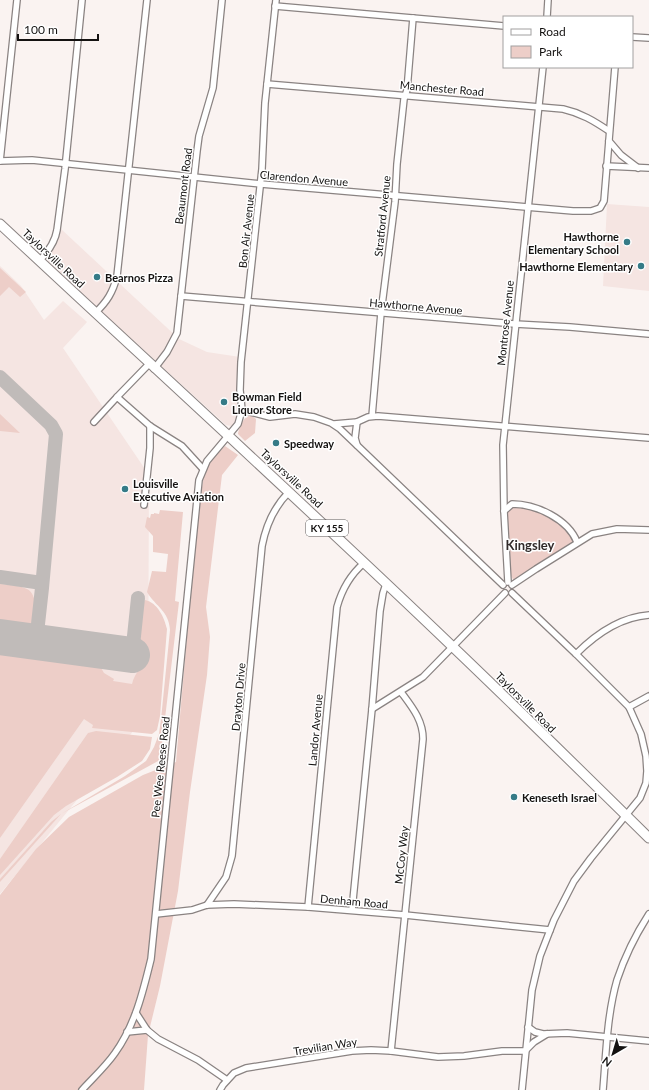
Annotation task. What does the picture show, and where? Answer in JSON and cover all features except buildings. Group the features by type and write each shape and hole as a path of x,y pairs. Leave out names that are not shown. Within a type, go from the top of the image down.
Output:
{"main road":[{"name":"Taylorsville Road","path":"0,224 289,492 453,647 649,838"}],"street":[{"path":"0,161 17,0"},
{"path":"39,261 56,237 82,0"},
{"path":"95,313 107,301 115,286 147,0"},
{"name":"Beaumont Road","path":"94,422 117,397 166,354 175,338 181,296 193,177 199,136 213,88 222,0"},
{"path":"547,16 548,0"},
{"path":"276,3 503,26"},
{"name":"Bon Air Avenue","path":"228,436 238,424 242,410 240,380 247,302 261,184 267,84 276,3"},
{"name":"Stratford Avenue","path":"372,416 381,313 395,196 397,164 407,90 413,18"},
{"path":"633,37 649,38"},
{"name":"Montrose Avenue","path":"508,584 503,496 504,427 543,68"},
{"path":"615,68 606,166 649,168"},
{"name":"Manchester Road","path":"267,84 538,106 574,112 588,118 609,131"},
{"path":"608,141 638,168"},
{"name":"Clarendon Avenue","path":"0,161 32,160 261,184 585,211 598,209 604,204 606,166"},
{"name":"Hawthorne Avenue","path":"181,296 649,334"},
{"path":"117,397 150,426 182,446 202,469"},
{"path":"242,410 270,417 288,414 304,415 322,419 340,429 508,584 512,593 629,707 641,734 646,756 647,771 643,793 574,881 559,910 540,956 532,990 522,1090"},
{"path":"333,424 357,422 372,416 649,438"},
{"path":"357,422 355,438 357,445"},
{"path":"144,505 150,448 150,426"},
{"name":"Pee Wee Reese Road","path":"82,1090 114,1054 127,1032 140,1002 151,959 199,480 202,469 207,461 228,436"},
{"name":"Drayton Drive","path":"207,905 226,877 232,856 265,532 273,513 289,492"},
{"path":"503,496 512,504 532,506 548,514 568,529 574,535 577,542"},
{"path":"504,511 512,504"},
{"path":"372,709 402,692 423,677 505,593 508,584 592,534 630,528 649,530"},
{"name":"Landor Avenue","path":"308,907 337,607 345,585 353,573 364,563"},
{"path":"352,910 380,611 386,584"},
{"path":"505,593 509,595 512,593"},
{"path":"576,654 590,640 609,628 633,618 649,615"},
{"name":"McCoy Way","path":"391,1050 423,734 420,719 402,692"},
{"path":"629,707 649,696"},
{"name":"Denham Road","path":"156,914 192,910 207,905 234,904 308,907 405,915 550,930"},
{"path":"603,1090 610,1019 617,981 633,941 649,914"},
{"path":"136,1013 147,1030 163,1042 198,1060 227,1080 220,1090"},
{"path":"528,1027 539,1034 567,1033 649,1041"},
{"path":"127,1032 147,1030"},
{"path":"525,1051 534,1042 547,1034"},
{"name":"Trevilian Way","path":"227,1080 234,1073 250,1067 352,1051 391,1050 438,1057 525,1051"}],"shaded area":[{"name":"Hawthorne Elementary School","path":"607,204 649,207 649,291 603,286"},
{"path":"61,229 179,339 207,352 240,357 236,418 234,425 226,425 47,262 47,257 55,248"},
{"path":"0,266 21,286 44,320 63,301 87,322 63,348 149,475 148,713 0,894"}],"green space":[{"path":"0,268 26,292 20,297 9,287 0,296"},
{"path":"0,414 20,433 0,431"},
{"path":"251,415 256,419 255,433 245,441 238,433 244,420"},
{"path":"225,446 238,455 222,475 206,607 210,637 207,675 190,792 178,891 160,986 148,1035 144,1090 0,1090 0,895 36,849 69,817 143,775 176,762 198,509 206,465"},
{"path":"515,506 534,510 555,520 567,530 573,542 514,581 511,576 506,520 508,512"},
{"path":"160,510 183,512 175,601 179,602 160,760 61,814 125,776 146,761 154,747 159,734 170,630 165,614 147,592 152,571 166,572 168,554 153,552 153,536 145,527 147,517 150,518 151,514 154,513 159,514"},
{"path":"0,584 14,585 27,589 31,592 35,602 35,614 30,625 24,630 14,631 0,629"},
{"path":"145,600 157,607 162,615 167,629 160,716 157,730 152,734 92,728 93,725 84,719 0,838 0,648 97,661 104,673 114,679 113,681 132,684 145,658 145,653 139,639 143,603"},
{"path":"96,731 152,737 150,749 142,761 66,806 54,815 0,875 0,859 88,733"},
{"path":"61,814 0,882 0,879 51,822"}],"taxiway":[{"path":"0,377 51,425 56,434 36,642"},
{"path":"0,577 42,583"},
{"path":"132,655 138,598"}],"runway":[{"path":"0,637 132,655"}],"place":[{"name":"Hawthorne Elementary School","path":"627,242"},
{"name":"Hawthorne Elementary","path":"641,266"},
{"name":"Bearnos Pizza","path":"97,277"},
{"name":"Bowman Field Liquor Store","path":"224,402"},
{"name":"Speedway","path":"276,443"},
{"name":"Louisville Executive Aviation","path":"125,489"},
{"name":"Keneseth Israel","path":"514,797"}],"district":[{"name":"Kingsley","path":"530,545"}]}
